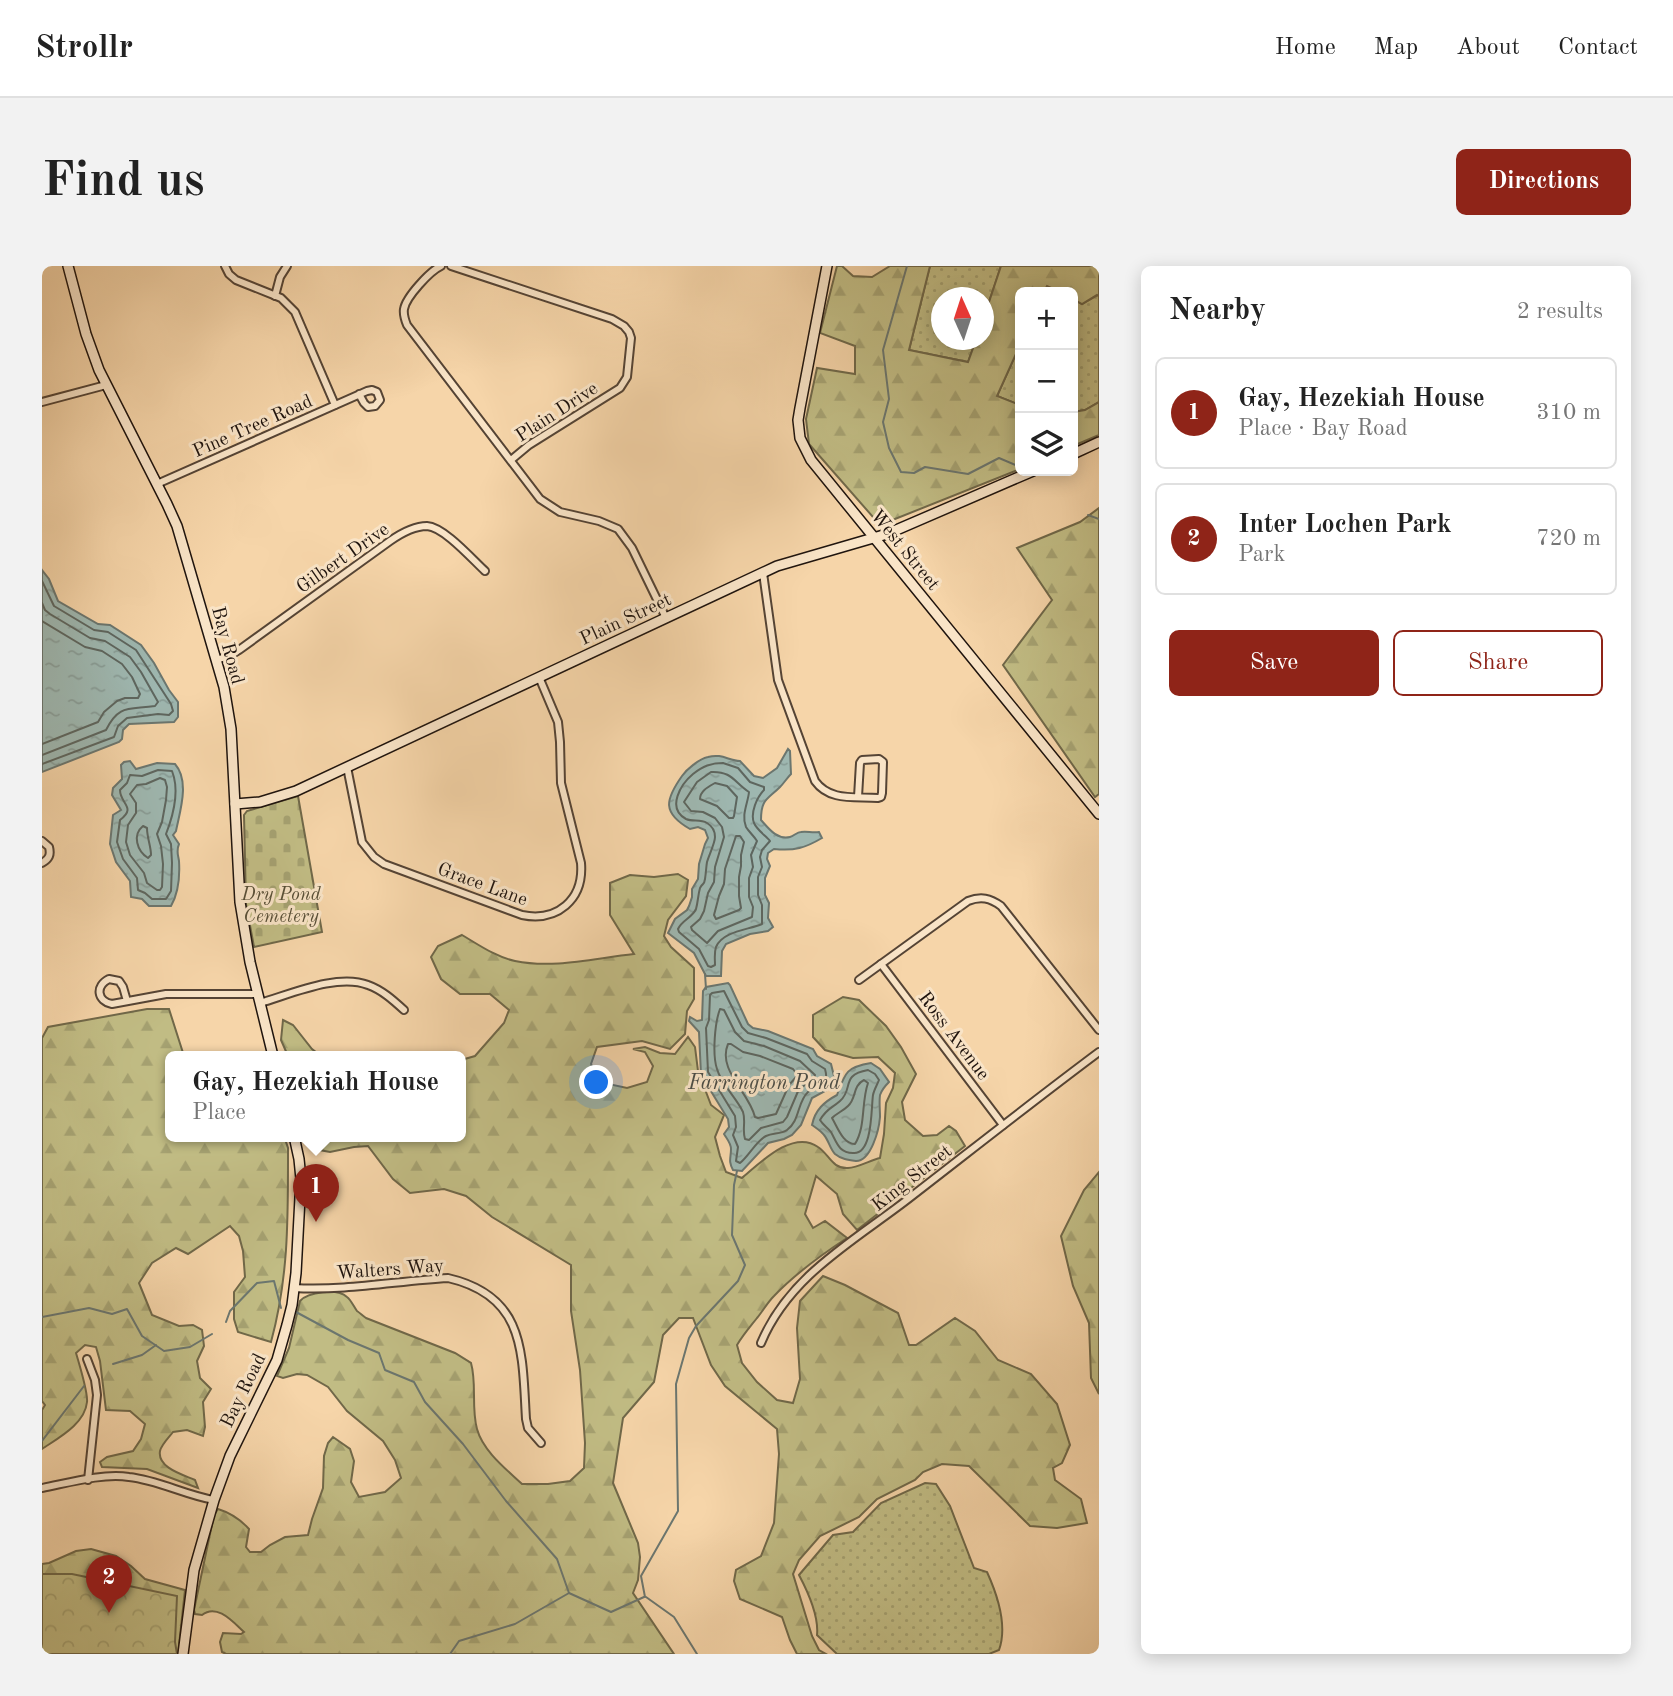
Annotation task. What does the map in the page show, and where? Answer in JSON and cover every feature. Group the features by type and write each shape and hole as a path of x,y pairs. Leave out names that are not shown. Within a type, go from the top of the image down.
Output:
{"street":[{"name":"Bay Road","path":"68,266 94,358 158,484 184,548 224,687 231,729 240,902 250,962 272,1051"},
{"path":"225,266 236,280 275,296 289,305 297,316 335,405"},
{"path":"275,296 287,266"},
{"name":"Plain Drive","path":"441,266 433,271 407,300 404,309 407,326 546,504 567,514 611,525 622,533 666,618"},
{"name":"Plain Drive","path":"451,266 615,320 624,326 630,335 627,377 620,388 529,445 511,460"},
{"name":"West Street","path":"828,266 800,408 800,438 811,460 1099,814"},
{"path":"42,402 106,385"},
{"name":"Pine Tree Road","path":"158,484 359,394"},
{"path":"1078,452 1099,442"},
{"name":"Plain Street","path":"235,804 260,802 287,794 789,562 874,538 1021,476"},
{"name":"Gilbert Drive","path":"216,660 239,650 390,541 418,527 434,528 446,535 485,571"},
{"path":"764,573 778,680 815,782 823,791 838,797 878,798 881,797 884,764 882,761 861,761 858,797"},
{"name":"Grace Lane","path":"347,767 362,842 374,857 384,864 522,915 539,917 556,912 564,908 579,888 582,863 561,783 558,722 539,677"},
{"path":"42,841 49,847 50,855 49,859 42,863"},
{"path":"859,980 968,901 977,897 986,898 1001,906 1099,1031"},
{"name":"Ross Avenue","path":"881,964 1003,1125"},
{"path":"127,1001 119,981 104,981 99,993 105,1002 112,1004 166,994 259,998 333,982 351,981 377,989 404,1010"},
{"name":"King Street","path":"761,1343 783,1303 812,1271 1099,1052"},
{"name":"Bay Road","path":"183,1654 194,1570 214,1500 230,1456 277,1360 287,1325 294,1288 301,1180 295,1142"},
{"name":"Walters Way","path":"294,1288 342,1288 448,1278 478,1287 507,1312 519,1339 526,1419 528,1427 541,1443"},
{"path":"87,1359 97,1395 88,1480"},
{"path":"42,1488 111,1477 129,1477 214,1500"}],"green space":[{"path":"837,266 842,266 853,276 872,277 890,266 930,266 909,350 968,362 972,350 994,350 994,287 1001,266 1099,266 1099,296 1082,304 1078,302 1078,287 1015,287 1015,356 997,396 1015,403 1015,471 880,525 809,444 806,419 817,368 855,374 855,346 820,333"},
{"path":"930,266 1001,266 994,287 931,287 931,350 972,350 968,362 909,350"},
{"path":"1099,296 1099,402 1078,411 1078,302 1082,304"},
{"path":"1015,356 1015,403 997,396"},
{"path":"1099,402 1099,435 1078,444 1078,411"},
{"path":"1099,508 1099,794 1095,797 1003,665 1052,600 1017,548 1080,522"},
{"name":"Dry Pond Cemetery","path":"298,796 322,932 254,947 246,904 244,815 247,811"},
{"path":"678,874 688,880 686,896 668,920 664,936 671,947 694,968 694,999 687,1011 685,1034 670,1049 642,1041 597,1047 591,1064 599,1082 627,1088 647,1082 653,1066 645,1052 633,1049 645,1047 660,1053 675,1054 688,1037 695,1047 698,1071 711,1105 724,1115 715,1137 726,1172 742,1178 777,1150 798,1142 818,1147 834,1164 843,1168 860,1165 880,1158 886,1103 893,1088 895,1073 878,1057 853,1058 825,1050 813,1037 813,1015 843,997 859,1000 886,1026 916,1074 902,1102 905,1120 923,1136 937,1135 949,1126 956,1131 965,1146 857,1230 843,1214 837,1194 816,1176 805,1214 813,1228 825,1221 847,1238 800,1272 772,1299 737,1345 742,1363 757,1382 777,1400 793,1403 800,1379 797,1328 800,1301 823,1276 898,1313 909,1345 916,1345 955,1318 975,1331 998,1360 1031,1374 1057,1404 1070,1445 1062,1463 1053,1468 1055,1480 1081,1499 1087,1523 1057,1528 1030,1526 969,1466 942,1464 923,1472 915,1480 877,1499 859,1517 820,1536 799,1560 793,1574 812,1636 819,1650 826,1654 797,1654 782,1617 740,1599 734,1581 736,1570 761,1556 774,1523 779,1454 777,1429 725,1386 711,1365 693,1318 679,1318 663,1335 654,1382 623,1418 613,1483 638,1543 638,1580 633,1593 674,1654 222,1652 220,1642 223,1633 244,1632 219,1612 202,1615 195,1614 194,1610 214,1515 218,1509 235,1517 249,1529 246,1547 250,1552 261,1552 285,1537 308,1535 323,1488 324,1456 333,1437 350,1449 354,1461 351,1482 359,1497 385,1492 401,1478 395,1460 383,1441 347,1411 328,1387 307,1375 297,1374 283,1378 277,1376 289,1348 300,1301 309,1295 323,1292 342,1294 366,1318 455,1353 471,1363 475,1421 480,1437 496,1459 522,1484 570,1481 584,1468 580,1370 571,1311 571,1265 492,1217 466,1196 444,1189 410,1193 393,1179 368,1146 330,1152 314,1149 311,1142 466,1142 466,1059 475,1056 504,1023 509,1010 490,994 460,994 441,979 431,957 438,946 462,935 508,959 545,964 634,954 610,915 610,883 630,875 654,877"},
{"path":"147,1009 169,1009 182,1051 165,1051 165,1142 286,1142 288,1148 284,1270 271,1342 238,1332 234,1319 234,1292 245,1277 239,1236 230,1226 188,1254 176,1248 152,1263 139,1283 152,1315 179,1326 193,1325 202,1330 204,1346 197,1361 200,1378 211,1389 203,1402 203,1436 187,1430 173,1432 160,1451 160,1457 167,1466 195,1480 198,1488 147,1469 102,1467 100,1462 107,1457 133,1451 141,1439 145,1424 130,1411 106,1410 96,1347 85,1345 76,1353 87,1398 85,1410 70,1430 42,1449 42,1410 45,1405 42,1401 42,1038 48,1027"},
{"path":"283,1020 293,1025 315,1051 286,1051 281,1040"},
{"path":"1099,1172 1099,1394 1091,1378 1089,1323 1073,1286 1061,1236 1084,1190"},
{"path":"925,1483 936,1484 950,1506 974,1568 987,1572 998,1600 1002,1620 999,1650 989,1654 837,1654 817,1635 815,1612 799,1575 833,1535 853,1532 881,1503"},
{"path":"91,1549 116,1556 145,1579 185,1590 178,1654 42,1654 42,1564 76,1551"},
{"path":"42,1574 72,1574 177,1596 177,1654 42,1654"}],"water":[{"path":"42,570 58,601 98,624 110,625 141,645 178,702 178,717 174,722 129,724 123,730 119,742 42,772"},
{"path":"788,749 791,774 766,800 761,820 781,837 790,837 800,832 819,832 822,838 800,848 774,849 768,853 770,866 765,878 765,895 769,903 768,918 773,927 726,944 722,951 721,976 706,976 694,953 668,933 675,919 689,906 708,838 705,830 698,827 690,829 671,812 669,806 672,792 687,770 705,758 717,756 740,761 754,776 763,778 777,768"},
{"path":"130,761 136,769 157,763 175,764 180,771 183,787 176,831 173,835 179,844 179,879 171,906 149,906 142,899 131,897 130,881 116,862 110,844 113,815 121,810 112,795 113,788 122,779 121,765"},
{"name":"Farrington Pond","path":"728,983 748,1024 813,1049 817,1056 831,1064 834,1076 827,1090 812,1098 801,1125 792,1135 768,1143 742,1171 733,1170 731,1167 731,1147 724,1134 729,1127 728,1119 701,1075 699,1032 689,1021 690,1017 697,1021 702,1020 703,991 706,987"},
{"path":"871,1063 880,1069 889,1082 880,1095 878,1129 866,1156 856,1161 845,1159 833,1152 824,1135 812,1125 813,1120 821,1107 837,1095 842,1081 851,1069"}],"waterway":[{"path":"907,266 883,350 889,399 883,422 889,448 901,472 914,473 925,467 968,474 999,458 1015,465"},
{"path":"1088,515 1099,519"},
{"path":"705,974 706,989"},
{"path":"645,1597 641,1576 678,1511 676,1384 689,1338 696,1326 738,1281 745,1265 732,1235 737,1171"},
{"path":"226,1322 230,1311 257,1283 274,1281 281,1308"},
{"path":"42,1317 89,1308 112,1314 127,1309 142,1336 164,1351 190,1347 212,1334"},
{"path":"296,1312 379,1353 385,1370 414,1382 425,1402 557,1559 569,1593"},
{"path":"113,1364 142,1355 156,1345"},
{"path":"42,1441 84,1386"},
{"path":"450,1654 459,1641 515,1624 569,1593 611,1612 644,1597"},
{"path":"646,1597 674,1617 697,1654"}],"place":[{"name":"Gay, Hezekiah House","path":"316,1222"},
{"name":"Inter Lochen Park","path":"109,1613"}]}
